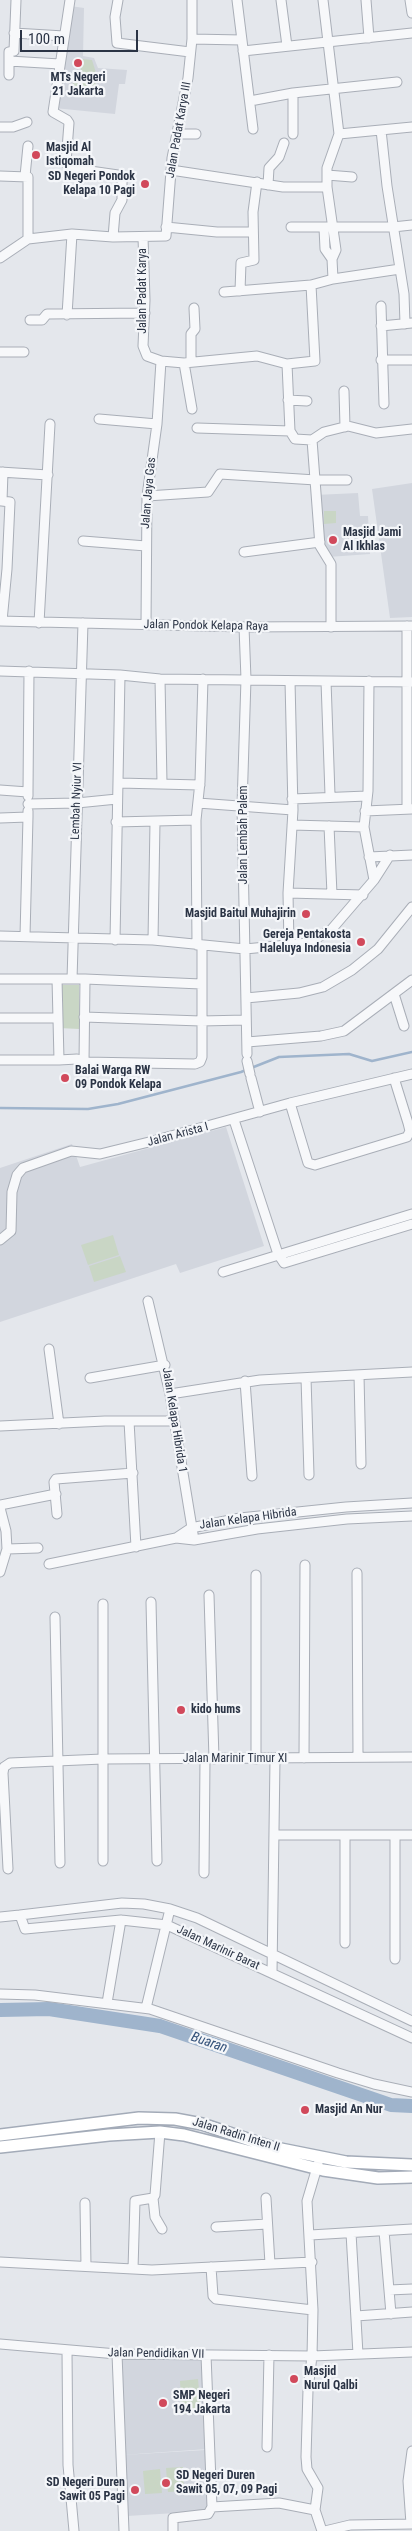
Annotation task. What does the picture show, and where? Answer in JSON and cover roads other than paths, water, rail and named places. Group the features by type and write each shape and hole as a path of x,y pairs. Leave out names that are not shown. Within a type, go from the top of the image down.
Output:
{"main road":[{"name":"Jalan Radin Inten II","path":"0,2135 139,2118 175,2119 202,2124 271,2147 319,2157 357,2164 412,2165"},
{"name":"Jalan Radin Inten II","path":"0,2147 109,2135 160,2132 184,2135 317,2169 378,2178 412,2178"}],"street":[{"path":"8,75 9,52 14,51 16,0"},
{"path":"70,0 53,112 69,123 67,164 71,169 118,175 122,180 121,203 115,213 113,237"},
{"path":"118,0 115,17 117,44 190,52"},
{"name":"Jalan Padat Karya III","path":"166,227 171,170 192,39 192,0"},
{"path":"237,0 254,129"},
{"path":"281,0 287,46"},
{"path":"323,0 339,134 327,168 328,227 336,250 332,259 333,279"},
{"path":"366,0 370,38"},
{"path":"410,0 412,13"},
{"path":"14,33 64,36"},
{"path":"243,51 412,33"},
{"path":"192,39 242,40"},
{"path":"9,61 60,64"},
{"path":"250,101 293,93 397,82"},
{"path":"293,93 293,134"},
{"path":"0,125 13,127 27,122"},
{"path":"339,134 412,127"},
{"path":"381,130 393,227 409,324 381,326"},
{"path":"177,134 196,134"},
{"path":"268,184 269,168 279,157 284,144"},
{"path":"28,146 25,176 29,182 28,239"},
{"path":"171,170 283,187 328,187"},
{"path":"327,175 352,177"},
{"path":"0,176 25,176"},
{"path":"240,291 241,263 254,260 253,232 257,182"},
{"path":"291,227 393,227 412,225"},
{"path":"143,237 165,236 166,227 217,232 253,232"},
{"path":"67,315 72,234"},
{"name":"Jalan Padat Karya","path":"0,258 28,239 72,234 143,237 145,352 150,358 161,361"},
{"path":"224,292 311,285 333,279 400,268"},
{"path":"161,361 188,363 257,356 287,364 313,362 316,360 311,285"},
{"path":"381,306 381,360 384,404"},
{"path":"192,410 188,363 191,334 195,329 194,308"},
{"path":"30,320 42,320 47,314 145,313"},
{"path":"0,352 24,352"},
{"path":"381,360 412,360"},
{"name":"Jalan Jaya Gas","path":"146,625 147,496 157,424 161,361"},
{"path":"287,364 290,431 295,438 312,440 324,432 352,426 376,432 412,429"},
{"path":"344,391 345,427"},
{"path":"288,400 306,400"},
{"path":"99,418 157,424"},
{"path":"39,623 50,424"},
{"path":"198,428 290,431"},
{"path":"312,440 320,542 331,564 331,627"},
{"path":"1,621 5,526 10,502 2,501 2,472 48,475"},
{"path":"147,496 210,491 220,474 347,480"},
{"path":"82,541 146,546"},
{"path":"244,552 320,542"},
{"name":"Jalan Pondok Kelapa Raya","path":"1,621 244,627 410,626"},
{"name":"Lembah Nyiur VI","path":"72,979 84,623"},
{"path":"365,811 410,809 410,626"},
{"name":"Jalan Lembah Palem","path":"244,627 246,679 242,806 247,1057 260,1112"},
{"path":"0,671 120,675 160,679 410,682"},
{"path":"25,936 29,671"},
{"path":"115,940 120,675"},
{"path":"160,679 162,783"},
{"path":"0,1060 78,1059 84,1062 195,1064 202,1057 196,820 200,784 203,679"},
{"path":"289,946 288,893 293,810 290,681"},
{"path":"326,681 330,796"},
{"path":"369,682 367,796 364,827 374,880"},
{"path":"118,783 200,784"},
{"path":"0,790 28,792"},
{"path":"292,798 367,796"},
{"path":"28,804 77,803 117,799"},
{"path":"198,803 293,810"},
{"path":"0,818 28,817"},
{"path":"116,822 196,820"},
{"path":"153,940 155,822"},
{"path":"292,825 364,827"},
{"path":"329,826 332,894"},
{"path":"0,936 153,940 245,949 308,943 331,930 363,895 390,855"},
{"path":"369,857 412,855"},
{"path":"288,893 363,895"},
{"path":"246,998 299,993 323,987 352,970 378,949 412,907"},
{"path":"0,979 85,979 201,984"},
{"path":"57,979 59,1060"},
{"path":"84,1062 85,979"},
{"path":"247,1042 322,1036 344,1031 412,980"},
{"path":"394,994 404,1026"},
{"path":"84,1017 201,1021 246,1020"},
{"path":"0,1018 58,1018"},
{"name":"Jalan Arista I","path":"0,1240 11,1231 12,1192 17,1175 22,1168 71,1151 100,1154 234,1120 290,1103 412,1074"},
{"path":"290,1103 308,1163 315,1166 407,1137 410,1131 394,1078"},
{"path":"234,1120 278,1254 284,1263 412,1224"},
{"path":"223,1272 412,1214"},
{"name":"Jalan Kelapa Hibrida 1","path":"148,1301 165,1365 194,1540"},
{"path":"49,1349 59,1424"},
{"path":"90,1378 165,1365"},
{"path":"170,1394 245,1381 412,1372"},
{"path":"359,1375 361,1464"},
{"path":"306,1378 309,1475"},
{"path":"245,1381 252,1476"},
{"path":"129,1421 136,1547"},
{"path":"0,1426 174,1421"},
{"path":"57,1514 54,1482 58,1478 133,1473"},
{"path":"0,1572 7,1549 6,1531 0,1506 56,1494"},
{"name":"Jalan Kelapa Hibrida","path":"176,1538 191,1528 240,1518 346,1507 412,1503"},
{"name":"Jalan Kelapa Hibrida","path":"176,1538 194,1540 266,1528 346,1519 412,1516"},
{"path":"49,1564 176,1538"},
{"path":"7,1549 38,1548"},
{"path":"304,1565 304,1758"},
{"path":"357,1573 358,1757"},
{"path":"256,1575 256,1758"},
{"path":"204,1872 209,1759 209,1595"},
{"path":"151,1602 157,1861"},
{"path":"103,1604 103,1861"},
{"path":"55,1617 60,1863"},
{"name":"Jalan Marinir Timur XI","path":"8,1869 4,1767 10,1763 103,1759 412,1757"},
{"path":"272,1973 274,1955 276,1759"},
{"path":"275,1835 412,1834"},
{"path":"345,1835 345,1943"},
{"path":"395,1835 396,1959"},
{"name":"Jalan Marinir Barat","path":"0,1917 122,1903 144,1904 170,1909 197,1918 412,2021"},
{"path":"146,2008 170,1909"},
{"name":"Jalan Marinir Barat","path":"20,1915 25,1929 121,1920 167,1924 412,2038"},
{"path":"108,2003 121,1920"},
{"path":"0,1994 35,1995 146,2008 338,2073 374,2084 412,2092"},
{"path":"160,2132 155,2195 153,2198 155,2217 162,2229"},
{"path":"319,2157 307,2201 312,2262 313,2310 306,2457 307,2469 318,2488 315,2510 323,2531 350,2524 412,2524 408,2481 412,2451"},
{"path":"133,2269 135,2201 153,2198"},
{"path":"266,2198 270,2264"},
{"path":"85,2203 86,2266"},
{"path":"216,2227 267,2224"},
{"path":"310,2235 412,2230"},
{"path":"384,2231 390,2314"},
{"path":"351,2233 358,2354"},
{"path":"0,2262 133,2269 312,2262"},
{"path":"211,2267 213,2296 216,2299 313,2310"},
{"path":"389,2290 412,2289"},
{"path":"356,2316 412,2312"},
{"name":"Jalan Pendidikan VII","path":"0,2344 116,2354 312,2356 412,2352"},
{"path":"67,2351 68,2465 74,2531"},
{"path":"116,2354 124,2531"},
{"path":"173,2531 174,2518 208,2514 212,2507 206,2355"},
{"path":"267,2447 269,2355"},
{"path":"212,2507 279,2503 315,2510"}],"waterway":[{"path":"0,1108 88,1109 118,1104 241,1072 279,1057 349,1054 372,1061 412,1052"},
{"name":"Buaran","path":"0,2010 49,2009 160,2026 391,2105 412,2106"}],"place":[{"name":"MTs Negeri 21 Jakarta","path":"78,63"},
{"name":"Masjid Al Istiqomah","path":"36,155"},
{"name":"SD Negeri Pondok Kelapa 10 Pagi","path":"145,184"},
{"name":"Masjid Jami Al Ikhlas","path":"333,540"},
{"name":"Masjid Baitul Muhajirin","path":"306,914"},
{"name":"Gereja Pentakosta Haleluya Indonesia","path":"361,942"},
{"name":"Balai Warga RW 09 Pondok Kelapa","path":"65,1078"},
{"name":"kido hums","path":"181,1710"},
{"name":"Masjid An Nur","path":"305,2110"},
{"name":"Masjid Nurul Qalbi","path":"294,2379"},
{"name":"SMP Negeri 194 Jakarta","path":"163,2403"},
{"name":"SD Negeri Duren Sawit 05, 07, 09 Pagi","path":"166,2483"},
{"name":"SD Negeri Duren Sawit 05 Pagi","path":"135,2490"}]}
